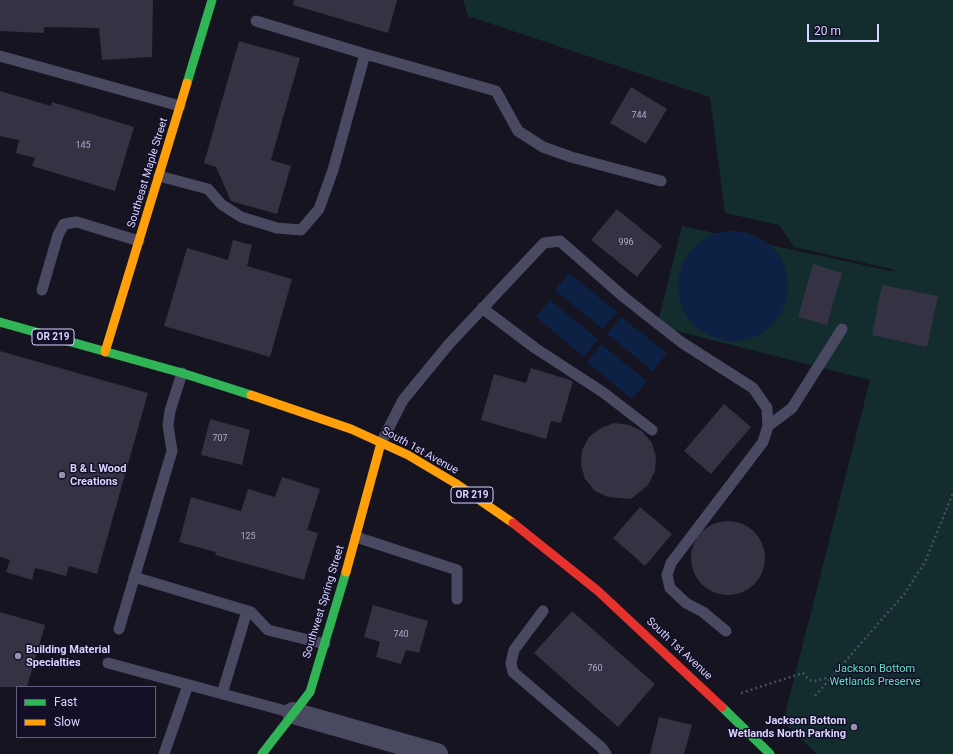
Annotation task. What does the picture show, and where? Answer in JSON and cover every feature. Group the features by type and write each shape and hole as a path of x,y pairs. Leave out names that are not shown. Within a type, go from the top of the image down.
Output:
{"main road":[{"name":"Southeast Maple Street","path":"105,352 212,0"},
{"name":"South 1st Avenue","path":"0,322 182,374 327,420 408,455 454,483 524,531 598,591 716,701 770,754"},
{"name":"Southwest Spring Street","path":"262,754 310,692 356,538 382,443"}],"street":[{"path":"293,713 437,754"}],"lane":[{"path":"256,21 496,91 518,130 543,147 596,164 661,181"},
{"path":"159,176 208,189 221,204 241,217 277,228 301,230 319,209 332,170 365,54"},
{"path":"0,56 180,106"},
{"path":"42,290 58,235 64,224 76,222 139,241"},
{"path":"382,443 403,400 449,344 544,244 560,241 625,298 681,342 753,388 767,408 768,426 762,442 671,563 667,575 670,588 686,603 703,612 726,631"},
{"path":"482,308 535,348 604,393 652,430"},
{"path":"768,426 792,408 842,330"},
{"path":"119,629 172,451 168,425 170,411 182,374"},
{"path":"356,538 457,570 456,599"},
{"path":"134,577 251,612 268,630 325,644"},
{"path":"543,610 514,650 511,663 514,672 602,748 606,754"},
{"path":"222,694 247,611"},
{"path":"108,663 293,713"},
{"path":"164,754 188,685"}],"path":[{"path":"815,696 905,593 926,562 953,493"},
{"path":"716,701 803,673 809,680 816,681 832,676"}],"green space":[{"name":"Jackson Bottom Wetlands Preserve","path":"463,0 953,0 953,754 817,754 783,722 870,380 657,326 682,226 896,272 891,269 794,247 779,225 725,213 710,97 471,17 469,19"}],"water":[{"path":"733,231 754,235 764,240 772,247 779,255 784,265 788,286 784,307 779,317 772,325 764,332 754,337 733,341 712,337 702,332 694,325 687,317 682,307 678,286 682,265 687,255 694,247 702,240 712,235"},
{"path":"569,273 617,312 603,329 555,290"},
{"path":"550,300 598,339 584,357 536,317"},
{"path":"621,317 667,353 653,371 607,334"},
{"path":"601,344 647,381 632,399 587,362"}],"building":[{"path":"0,0 153,0 152,57 102,60 99,28 44,27 44,33 0,31"},
{"path":"294,0 397,0 388,33 293,5"},
{"path":"239,41 300,58 271,160 291,166 277,214 231,201 216,167 204,163"},
{"path":"631,87 667,109 646,144 610,123"},
{"path":"0,91 51,106 52,102 134,127 115,191 32,166 35,158 16,153 19,140 0,136"},
{"path":"617,209 662,246 637,277 591,240"},
{"path":"233,240 252,245 247,266 292,279 270,357 164,326 187,248 228,260"},
{"path":"813,264 842,273 827,325 798,317"},
{"path":"882,285 938,296 927,347 872,335"},
{"name":"B & L Wood Creations","path":"0,351 148,393 97,574 69,566 66,576 35,568 32,580 6,572 10,560 0,557"},
{"path":"531,368 573,381 561,423 551,421 546,439 481,420 494,374 526,383"},
{"path":"724,404 751,427 711,474 684,451"},
{"path":"210,419 250,430 242,465 201,455"},
{"path":"614,423 629,425 642,431 652,443 656,457 655,471 648,485 631,499 608,497 595,491 585,479 581,465 582,450 589,437 601,428"},
{"path":"282,477 320,489 307,530 318,533 304,580 215,555 216,552 179,542 191,497 241,511 248,489 275,497"},
{"path":"640,507 672,534 645,566 613,538"},
{"path":"721,521 735,521 749,527 759,537 765,551 765,565 759,579 749,589 735,595 721,595 707,589 697,579 691,565 691,551 697,537 707,527"},
{"path":"373,605 428,621 419,653 406,650 401,664 376,657 380,642 364,637"},
{"path":"572,611 655,684 618,727 534,653"},
{"name":"Building Material Specialties","path":"0,612 45,625 27,686 0,687"},
{"path":"659,717 692,725 684,754 650,754"}],"traffic: fast":[{"path":"187,83 212,0"},
{"path":"0,322 182,373 251,395"},
{"path":"262,754 310,692 346,572"},
{"path":"722,707 770,754"}],"traffic: slow":[{"path":"105,352 187,83"},
{"path":"251,395 351,429 408,455 455,483 513,523"},
{"path":"346,572 381,443"}],"traffic: jam":[{"path":"513,523 598,591 722,707"}],"place":[{"name":"B & L Wood Creations","path":"62,475"},
{"name":"Building Material Specialties","path":"18,656"},
{"name":"Jackson Bottom Wetlands North Parking","path":"854,727"}]}
